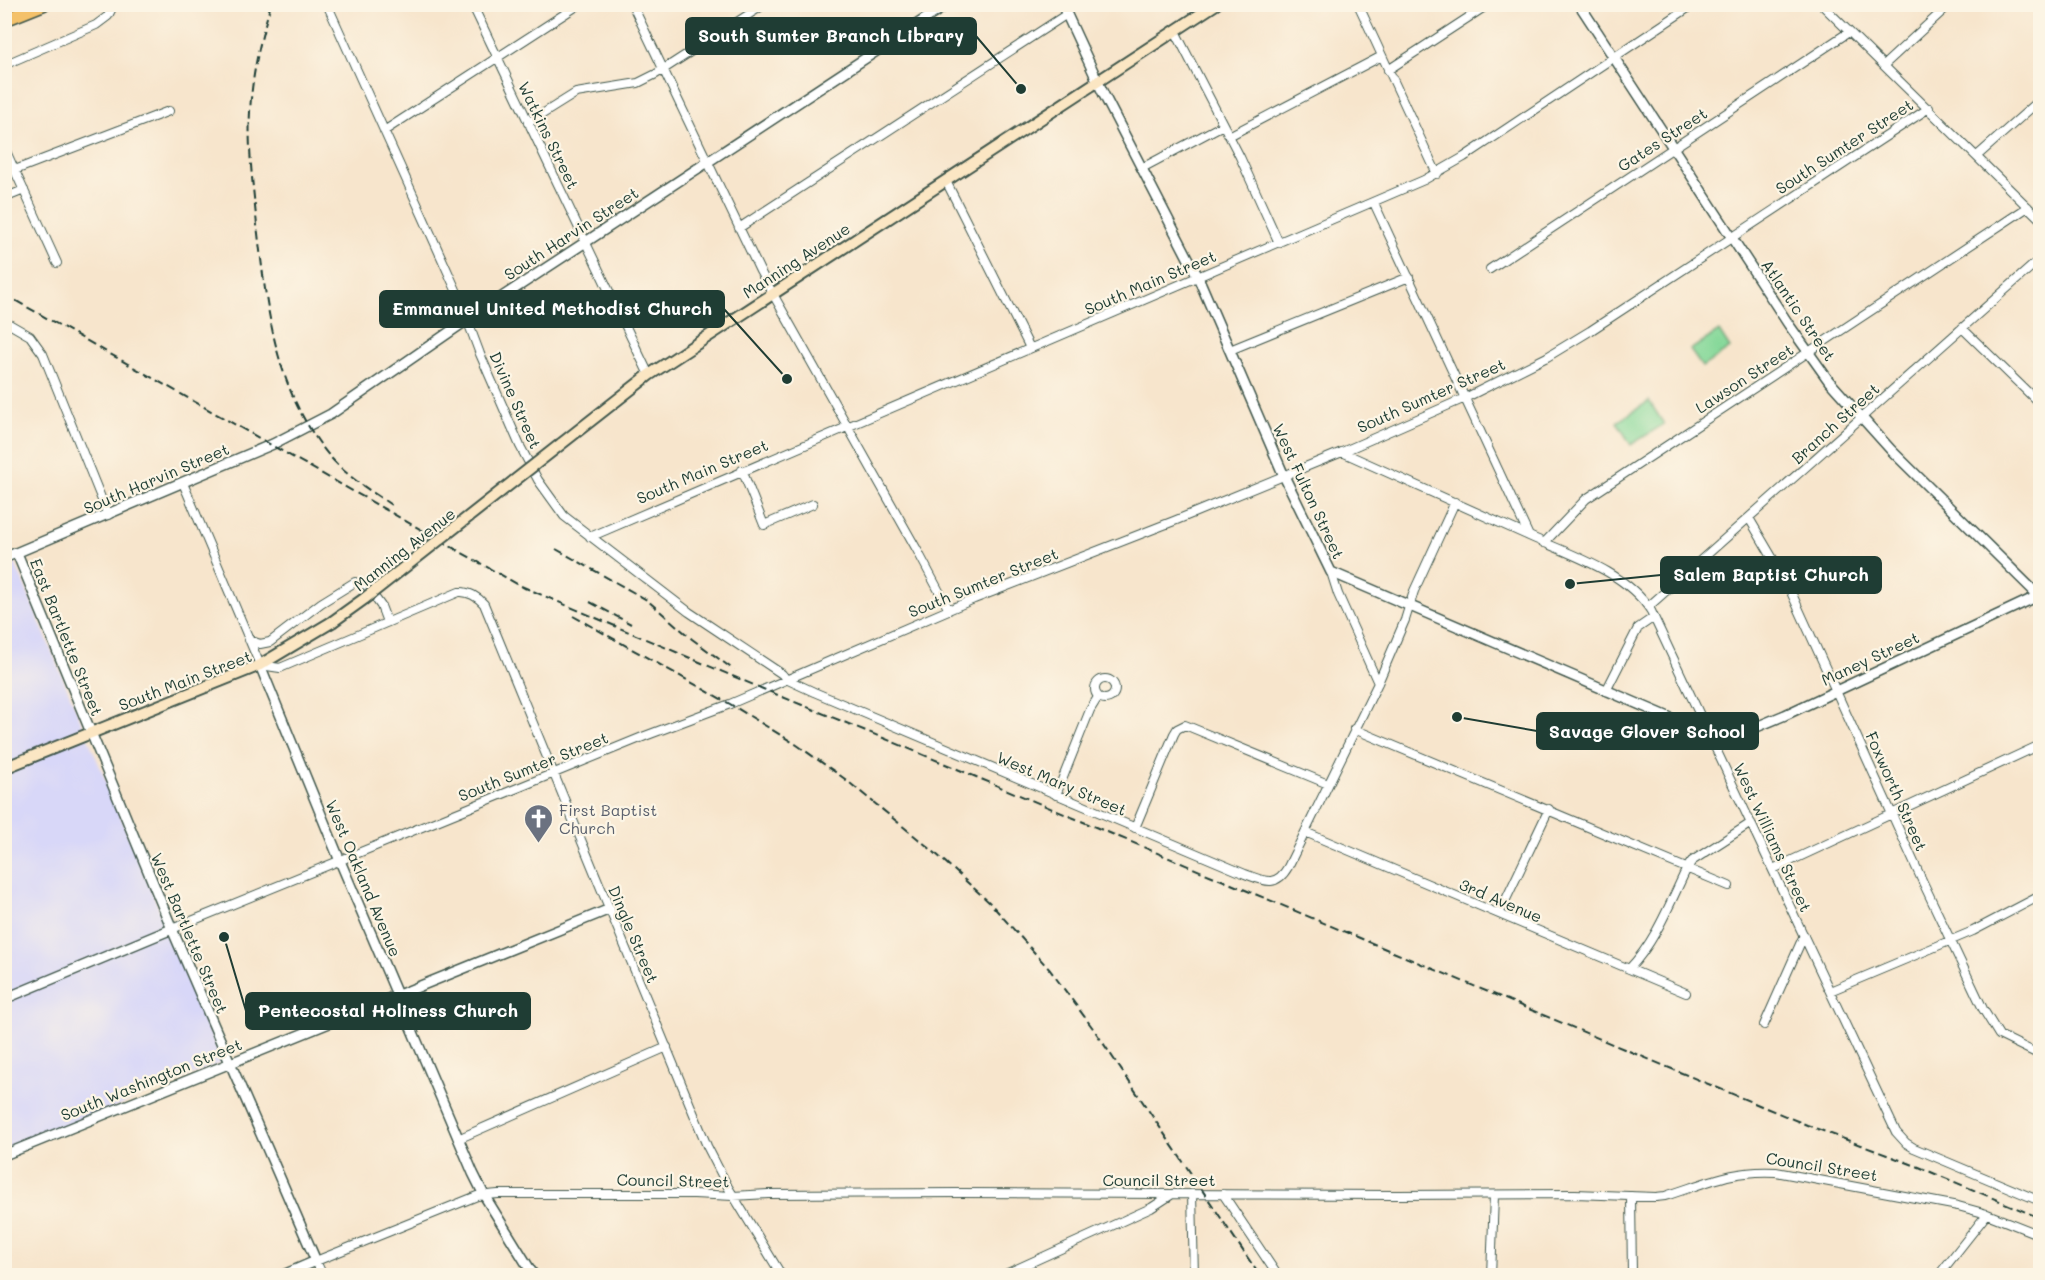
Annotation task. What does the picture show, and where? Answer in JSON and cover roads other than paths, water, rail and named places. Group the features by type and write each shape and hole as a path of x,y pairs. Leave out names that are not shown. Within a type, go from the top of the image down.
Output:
{"main road":[{"path":"4,20 44,4"},
{"name":"Manning Avenue","path":"260,665 332,622 374,592 649,375 1216,4"},
{"name":"South Main Street","path":"4,768 260,665"}],"street":[{"path":"4,65 96,24 108,16 114,4"},
{"name":"Divine Street","path":"327,4 456,290 520,446 538,480 564,516 590,537 689,612 782,674 786,679"},
{"name":"Watkins Street","path":"472,4 649,375"},
{"path":"384,131 580,4"},
{"path":"632,4 771,294 949,610"},
{"path":"528,123 584,90 638,83 663,70 765,4"},
{"name":"South Harvin Street","path":"4,558 273,444 331,414 467,320 948,4"},
{"name":"West Fulton Street","path":"1062,4 1098,81 1198,277 1284,476 1330,573 1710,736"},
{"path":"1358,4 1437,174"},
{"path":"1388,70 1489,4"},
{"name":"Atlantic Street","path":"1579,4 1829,381 1861,418 2040,595"},
{"name":"South Main Street","path":"590,537 742,470 1374,203 1437,174 1694,4"},
{"path":"1821,4 2040,219"},
{"path":"1884,65 1950,4"},
{"path":"739,228 1067,15"},
{"path":"1175,31 1229,136 1279,243"},
{"name":"Gates Street","path":"1490,269 1849,32"},
{"path":"1229,136 1382,56"},
{"path":"1977,156 2040,99"},
{"name":"South Sumter Street","path":"4,999 554,773 711,712 949,610 1284,476 1465,398 1547,357 1929,108"},
{"path":"15,170 170,111"},
{"path":"1142,168 1223,125"},
{"path":"4,147 57,263"},
{"path":"946,181 1030,348"},
{"path":"4,198 24,189"},
{"path":"1374,203 1529,536"},
{"name":"Lawson Street","path":"1544,543 1586,499 2028,207"},
{"name":"Branch Street","path":"1648,607 2040,259"},
{"path":"1230,350 1409,277"},
{"path":"4,321 30,336 43,354 108,515"},
{"path":"1962,328 2040,405"},
{"name":"West Williams Street","path":"1342,452 1591,564 1624,582 1641,597 1654,617 1899,1137 1914,1148 2040,1201"},
{"path":"742,470 764,525 813,504"},
{"name":"West Oakland Avenue","path":"183,483 458,1139 484,1195 534,1275"},
{"name":"West Mary Street","path":"786,679 1135,828 1265,882 1272,882 1284,874 1378,683 1414,591 1455,502"},
{"name":"Foxworth Street","path":"1749,518 1783,574 1950,940 1994,1029 2004,1039 2040,1055"},
{"name":"East Bartlette Street","path":"17,553 90,733"},
{"path":"1330,573 1378,683"},
{"path":"249,640 260,644 270,642 321,603 355,582 366,585 381,606 387,622"},
{"name":"South Main Street","path":"260,665 280,669 459,592 476,596"},
{"name":"Maney Street","path":"1710,736 1725,737 1742,733 1785,715 2040,595"},
{"name":"Dingle Street","path":"476,596 484,603 707,1146 733,1196 782,1275"},
{"path":"1606,691 1638,628 1654,617"},
{"path":"1056,795 1090,710 1098,697"},
{"path":"1135,828 1174,734 1177,729 1185,725 1329,784"},
{"path":"1354,729 1730,886"},
{"name":"West Bartlette Street","path":"90,733 171,929 323,1275"},
{"path":"1773,869 2040,745"},
{"path":"1499,914 1549,809"},
{"path":"1629,969 1640,958 1654,937 1692,861 1751,823"},
{"name":"3rd Avenue","path":"1305,832 1686,993"},
{"path":"1830,991 1973,931 2040,896"},
{"name":"South Washington Street","path":"4,1155 610,909"},
{"path":"1764,1025 1804,935"},
{"path":"458,1139 667,1047"},
{"name":"Council Street","path":"280,1275 433,1213 484,1195 694,1194 733,1196 947,1193 1665,1196 1726,1176 1755,1171 1776,1172 1958,1206 1987,1214 2040,1235"},
{"path":"1001,1275 1151,1208 1172,1194"},
{"path":"1192,1194 1194,1275"},
{"path":"1223,1194 1278,1275"},
{"path":"1491,1275 1494,1195"},
{"path":"1631,1196 1632,1275"},
{"path":"1938,1275 1987,1214"}],"railway":[{"path":"271,4 255,71 251,98 250,140 252,183 263,277 278,355 296,404 322,447 345,472 394,507"},
{"path":"4,294 526,589"},
{"path":"556,549 647,600 692,639 734,670"},
{"path":"521,586 1624,1049 2040,1218"},
{"path":"590,602 631,624"},
{"path":"573,616 730,704 797,745 845,779 933,851 990,903 1050,970 1095,1031 1260,1276"}],"place":[{"name":"South Sumter Branch Library","path":"1021,89"},
{"name":"Emmanuel United Methodist Church","path":"787,379"},
{"name":"Salem Baptist Church","path":"1570,584"},
{"name":"Savage Glover School","path":"1457,717"},
{"name":"First Baptist Church","path":"538,844"},
{"name":"Pentecostal Holiness Church","path":"224,937"}]}
